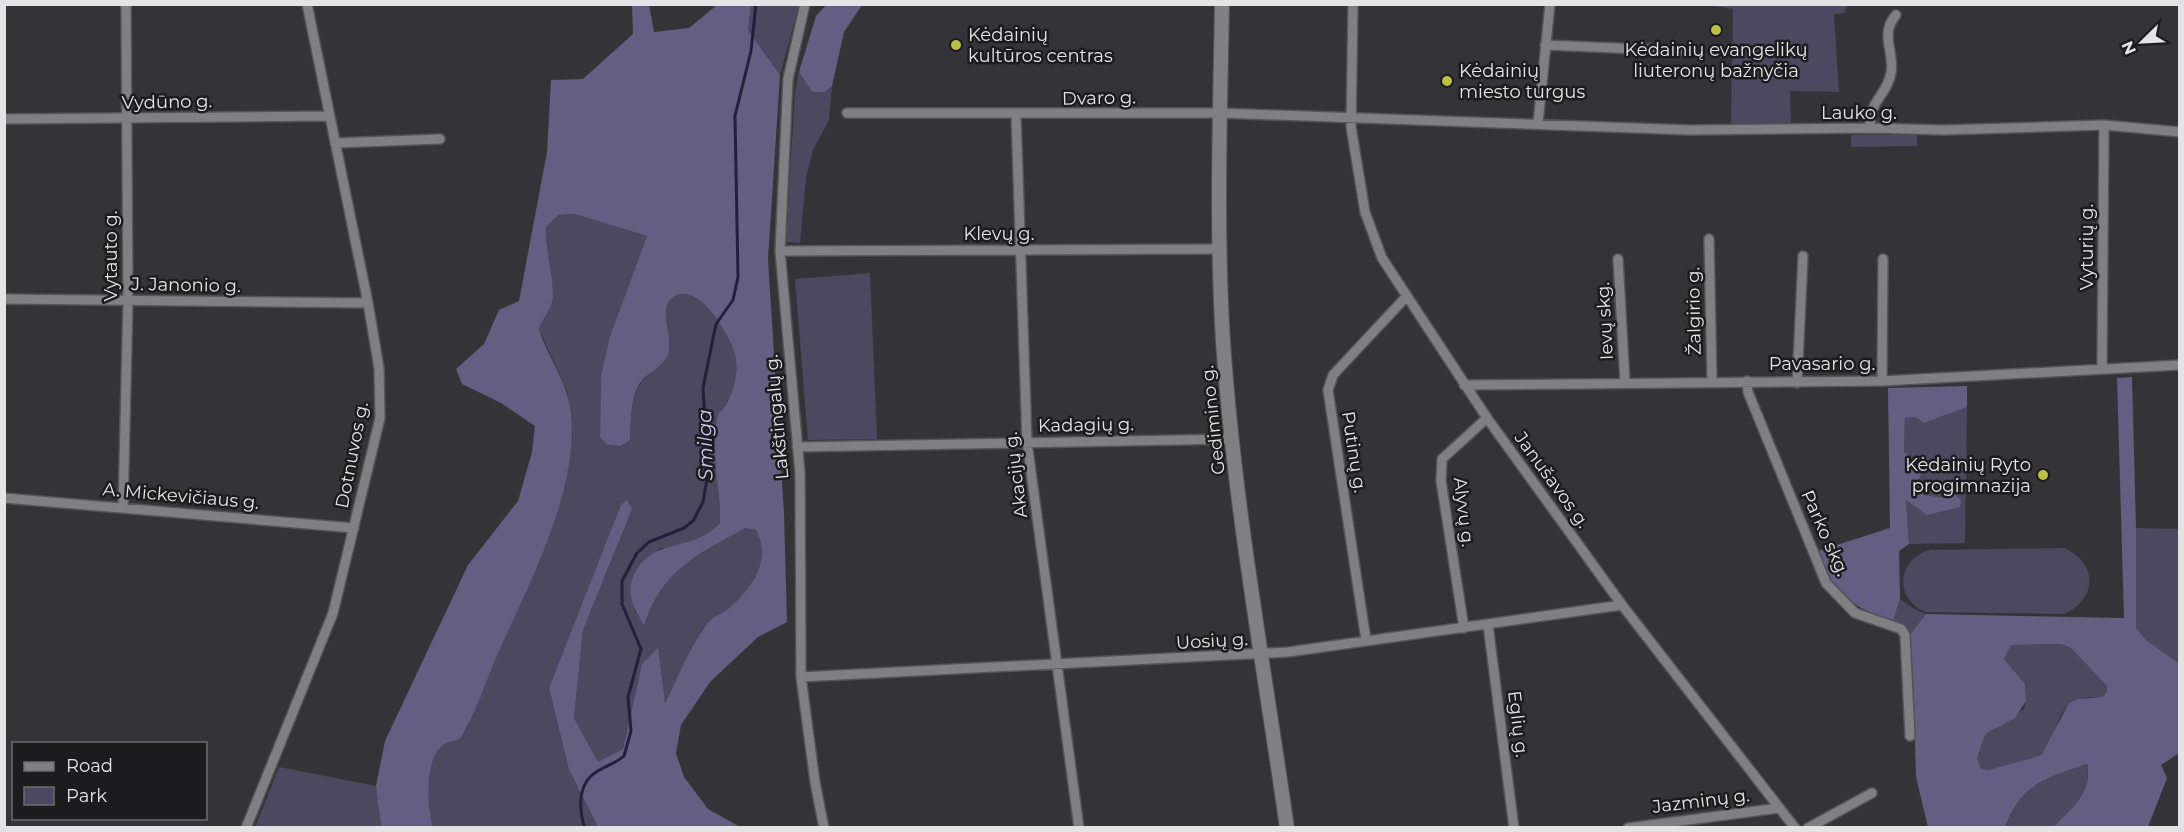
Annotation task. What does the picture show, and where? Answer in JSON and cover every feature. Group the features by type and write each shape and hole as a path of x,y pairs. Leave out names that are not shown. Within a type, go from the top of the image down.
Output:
{"main road":[{"name":"Gedimino g.","path":"1222,4 1219,249 1223,340 1232,439 1287,828"}],"street":[{"name":"Vytauto g.","path":"123,508 128,300 126,4"},
{"name":"Dotnuvos g.","path":"246,828 333,613 380,407 379,368 368,303 307,4"},
{"name":"Lakštingalų g.","path":"805,4 788,79 780,251 797,447 801,677 815,782 824,828"},
{"name":"Janušavos g.","path":"1353,4 1351,118 1358,182 1372,237 1382,258 1487,418 1622,604 1795,828"},
{"path":"1538,123 1550,4"},
{"path":"1870,128 1871,108 1887,86 1892,69 1887,35 1888,27 1896,15"},
{"path":"1545,45 1687,51"},
{"name":"Dvaro g.","path":"847,113 1016,115 1220,113 1351,118"},
{"name":"Akacijų g.","path":"1016,115 1027,442 1079,828"},
{"name":"Vydūno g.","path":"4,119 127,120 330,116"},
{"name":"Lauko g.","path":"1351,118 1690,130 1870,128 1944,130 2104,125 2180,132"},
{"name":"Vyturių g.","path":"2102,369 2104,125"},
{"path":"335,143 440,139"},
{"name":"Žalgirio g.","path":"1709,239 1712,382"},
{"name":"Klevų g.","path":"780,251 1219,249"},
{"path":"1797,383 1803,256"},
{"name":"Ievų skg.","path":"1618,259 1625,382"},
{"path":"1882,381 1883,259"},
{"name":"Putinų g.","path":"1366,640 1328,390 1333,375 1406,297"},
{"name":"J. Janonio g.","path":"4,299 368,303"},
{"name":"Pavasario g.","path":"1464,385 1882,381 2180,365"},
{"name":"Parko skg.","path":"1747,381 1748,392 1826,583 1855,614 1901,629 1905,635 1910,736"},
{"name":"Alyvų g.","path":"1464,628 1441,482 1442,459 1487,418"},
{"name":"Kadagių g.","path":"797,447 1232,439"},
{"name":"A. Mickevičiaus g.","path":"4,498 354,528"},
{"name":"Uosių g.","path":"801,677 1262,654 1488,625 1622,604"},
{"name":"Eglių g.","path":"1488,625 1514,828"},
{"path":"1808,828 1872,793"},
{"name":"Jazminų g.","path":"1628,828 1779,808"}],"green space":[{"path":"1700,4 1848,5 1844,13 1834,14 1839,92 1790,91 1791,125 1731,126 1733,9"},
{"path":"751,5 799,5 780,75 748,30"},
{"path":"799,72 812,92 825,92 832,86 829,120 813,150 806,177 800,243 786,242 795,91"},
{"path":"1917,134 1917,146 1851,147 1851,135"},
{"path":"575,214 647,236 610,336 601,375 600,437 607,445 621,446 630,440 632,411 637,389 667,357 669,341 667,307 670,300 677,295 686,294 696,298 714,314 728,337 736,361 734,386 727,403 718,416 715,431 720,523 700,538 685,544 659,549 634,610 644,624 652,605 671,577 697,555 745,527 756,530 762,553 760,564 752,584 745,593 705,626 664,704 642,664 623,749 598,763 574,718 583,630 632,509 549,688 569,770 598,827 433,827 429,808 429,784 433,761 443,745 460,739 468,726 571,414 567,391 539,329 553,299 546,227 558,215"},
{"path":"870,273 877,439 808,440 795,279"},
{"path":"1967,407 1965,543 1909,544 1906,499 1946,498 1924,495 1916,487 1921,474 1914,466 1911,457 1904,453 1905,418 1915,417 1924,423"},
{"path":"2136,528 2179,529 2178,665 2147,641 2136,628"},
{"path":"2064,548 2083,563 2090,581 2083,599 2064,614 1926,612 1915,606 1904,589 1903,579 1911,562 1930,550"},
{"path":"1900,599 1926,614 1909,636 1901,623 1893,621"},
{"path":"2061,644 2071,648 2107,686 2107,692 2102,697 2082,698 2071,703 2061,716 2047,748 2041,754 2015,764 1987,770 1981,769 1977,758 1984,738 1988,732 2024,709 2026,701 2025,684 2004,659 2011,645"},
{"path":"2087,764 2088,775 2084,792 2053,827 2005,828 2011,813 2027,792 2047,779"},
{"path":"279,767 376,786 381,827 255,828"}],"shaded area":[{"path":"827,4 862,5 844,32 832,86 825,92 812,92 799,72 816,16"},
{"path":"632,5 649,5 654,32 689,28 717,5 751,5 748,30 780,75 768,259 784,513 787,622 758,637 710,682 681,725 676,753 684,777 708,809 740,827 598,827 569,770 549,688 621,505 627,500 632,509 583,630 574,718 598,762 623,749 642,664 658,648 665,703 700,634 710,620 728,609 745,593 757,574 762,553 756,530 745,528 712,546 671,577 652,606 644,625 640,619 632,599 631,586 635,573 643,562 652,554 663,549 699,538 720,523 715,431 718,416 727,403 734,386 736,361 728,337 714,314 696,298 686,294 677,295 670,300 667,307 669,350 667,357 643,379 634,396 630,440 621,446 607,445 600,437 601,375 610,336 647,236 575,214 558,215 546,227 553,299 539,329 562,380 571,413 571,444 567,475 559,507 535,571 470,720 460,739 443,745 433,761 429,784 429,808 433,827 381,827 376,786 385,741 468,565 518,501 532,452 535,426 501,403 462,384 456,369 484,344 499,310 519,301 547,152 551,80 583,79 633,34"},
{"path":"2132,377 2136,628 2147,641 2180,664 2179,753 2161,765 2167,778 2148,827 2053,827 2084,792 2088,774 2087,764 2047,779 2027,792 2011,813 2005,827 1928,827 1916,777 1913,677 1909,636 1926,614 2124,618 2117,378","holes":["2061,644 2071,648 2107,686 2107,692 2102,697 2078,699 2069,703 2042,754 1988,770 1981,769 1977,758 1984,738 1988,732 2015,718 2026,701 2025,684 2004,659 2011,645"]},
{"path":"1967,386 1967,407 1924,423 1915,417 1905,418 1904,452 1911,457 1914,466 1921,474 1916,487 1924,495 1946,498 1953,493 1961,500 1960,507 1927,515 1906,500 1909,544 1899,551 1900,599 1893,621 1854,604 1845,597 1831,579 1818,551 1890,528 1888,388"}],"waterway":[{"name":"Smilga","path":"585,828 581,808 584,787 595,773 624,756 631,731 628,697 641,649 622,604 622,581 637,553 649,542 684,528 693,521 703,502 708,473 703,388 716,324 733,300 738,277 735,116 751,51 756,4"}],"place":[{"name":"Kėdainių evangelikų liuteronų bažnyčia","path":"1716,30"},
{"name":"Kėdainių kultūros centras","path":"956,45"},
{"name":"Kėdainių miesto turgus","path":"1447,81"},
{"name":"Kėdainių Ryto progimnazija","path":"2043,475"}]}
